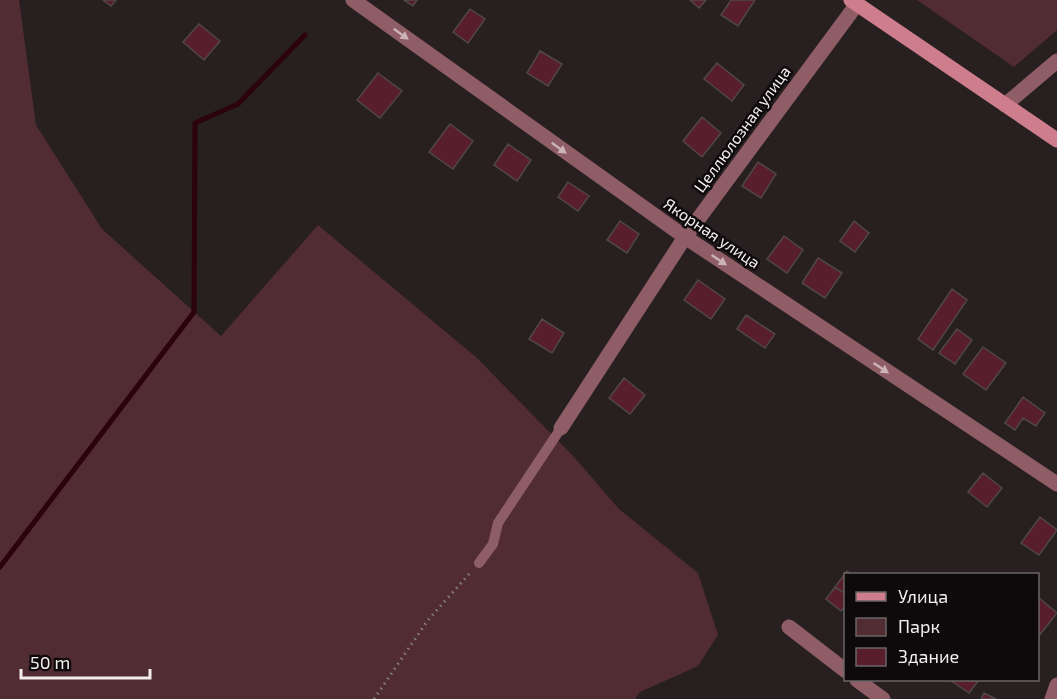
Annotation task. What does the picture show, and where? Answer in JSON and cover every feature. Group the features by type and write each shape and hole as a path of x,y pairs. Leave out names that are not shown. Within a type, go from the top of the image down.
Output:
{"street":[{"name":"Якорная улица","path":"353,0 685,237 1057,484"},
{"name":"Целлюлозная улица","path":"561,428 685,237 854,2"},
{"path":"854,2 1057,140"},
{"path":"1005,105 1057,61"},
{"path":"789,627 844,669"},
{"path":"858,681 883,699"},
{"path":"1052,699 1057,686"}],"lane":[{"path":"479,563 493,544 498,523 561,428"}],"path":[{"path":"374,699 428,620 479,563"}],"green space":[{"path":"0,0 19,0 36,125 102,229 221,336 318,225 477,358 574,457 619,509 698,573 718,635 698,666 640,692 635,699 0,699"},
{"path":"917,0 1057,0 1057,30 1014,67"}],"building":[{"path":"103,0 116,0 111,6"},
{"path":"404,0 417,0 413,6"},
{"path":"690,0 706,0 699,8"},
{"path":"731,0 755,0 738,26 721,15"},
{"path":"470,9 485,19 468,43 453,32"},
{"path":"199,24 220,41 204,60 183,42"},
{"path":"540,51 562,64 548,86 527,73"},
{"path":"717,63 744,85 732,101 704,79"},
{"path":"378,73 402,91 380,118 357,100"},
{"path":"702,117 721,133 702,157 683,141"},
{"path":"450,124 473,141 453,169 429,152"},
{"path":"508,144 531,160 517,181 494,165"},
{"path":"758,162 776,174 761,198 742,186"},
{"path":"568,182 589,196 578,211 558,197"},
{"path":"620,221 639,234 627,253 607,240"},
{"path":"854,221 869,233 855,252 840,241"},
{"path":"784,236 803,250 787,273 767,259"},
{"path":"818,258 842,273 825,298 802,283"},
{"path":"698,280 725,299 711,319 684,300"},
{"path":"952,289 967,300 933,350 918,339"},
{"path":"746,315 775,334 765,348 737,329"},
{"path":"542,319 564,333 552,353 529,339"},
{"path":"957,329 972,340 955,364 939,353"},
{"path":"983,347 1006,363 986,390 963,374"},
{"path":"624,378 645,395 630,414 609,398"},
{"path":"1023,397 1045,413 1036,426 1023,418 1015,430 1005,423"},
{"path":"983,473 1002,488 987,507 968,492"},
{"path":"1040,517 1057,530 1039,555 1021,543"},
{"path":"844,575 844,593 835,587"},
{"path":"835,587 844,593 844,607 841,611 826,599"},
{"path":"1039,598 1057,613 1039,636"},
{"path":"951,681 978,681 969,693"},
{"path":"984,693 996,699 981,699"}],"waterway":[{"path":"0,567 194,312 195,123 238,104 305,35"}]}
